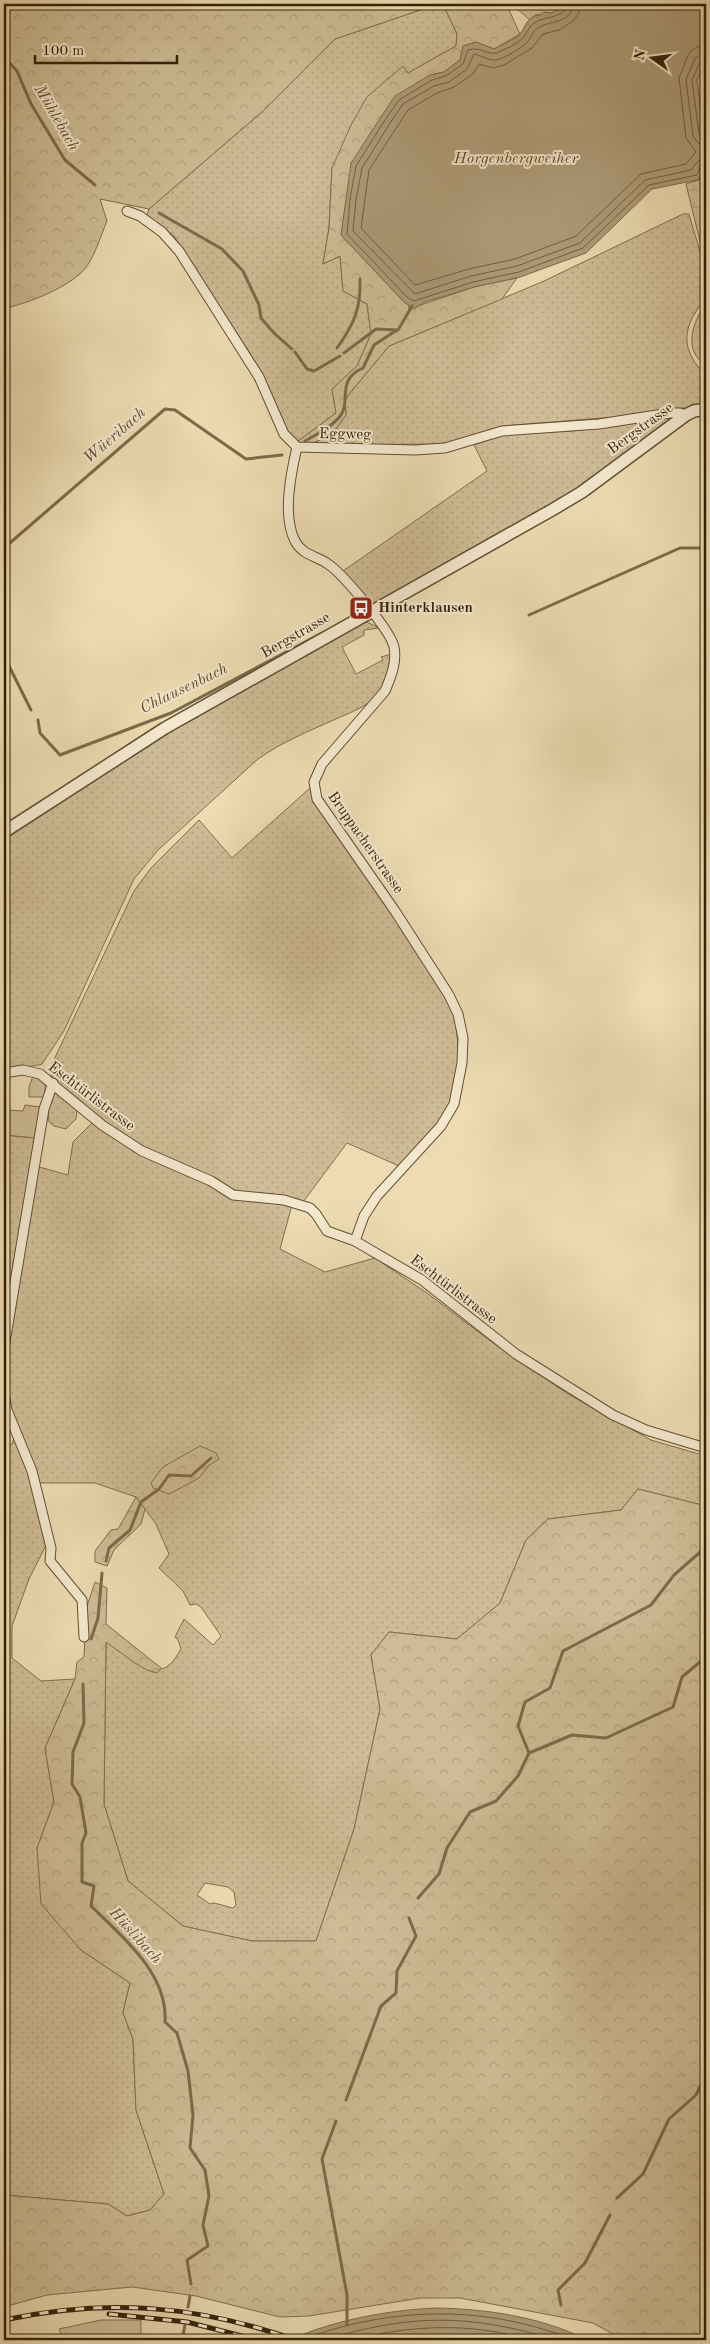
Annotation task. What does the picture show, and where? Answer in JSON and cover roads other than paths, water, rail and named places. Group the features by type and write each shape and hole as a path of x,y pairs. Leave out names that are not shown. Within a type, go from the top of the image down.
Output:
{"street":[{"name":"Eggweg","path":"127,211 140,216 162,232 179,251 259,378 284,434 297,447 416,450 445,448 502,431 599,424 670,413 686,415"},
{"name":"Bergstrasse","path":"4,832 165,728 582,492 686,415 706,408"},
{"name":"Bruppacherstrasse","path":"297,447 290,481 291,532 296,543 307,554 321,559 336,571 391,637 394,656 390,680 374,704 322,764 316,774 315,794 319,804 395,910 449,995 458,1014 463,1038 462,1063 454,1104 441,1126 377,1196 364,1216 355,1241"},
{"name":"Eschtürlistrasse","path":"4,1073 32,1071 40,1074 102,1125 142,1151 206,1179 233,1195 284,1200 310,1208 327,1231 355,1241 422,1280 516,1354 613,1415 646,1430 706,1448"},
{"path":"4,1348 44,1109 53,1083"},
{"path":"4,1394 7,1410 32,1471 51,1548 50,1561 82,1600 84,1637"}],"water":[{"name":"Horgenbergweiher","path":"566,4 706,4 706,60 697,80 706,153 702,179 652,189 586,253 520,277 474,287 425,302 411,310 409,309 409,305 341,235 351,163 395,96 430,75 444,72 460,60 463,46 476,42 494,49 520,34 532,17 544,12 552,13"},
{"path":"437,2308 495,2312 533,2320 552,2325 587,2340 289,2340 325,2327 362,2317"}],"waterway":[{"name":"Mühlebach","path":"4,57 17,71 31,104 65,160 95,185"},
{"path":"700,178 706,187"},
{"name":"Mühlebach","path":"159,213 222,249 243,271 259,305 261,318 292,349"},
{"name":"Wüeribach","path":"337,348 352,324 358,308 360,279"},
{"name":"Wüeribach","path":"344,353 376,329 398,330 412,306"},
{"name":"Wüeribach","path":"305,441 329,427 341,415 350,378 363,368 374,345 397,330"},
{"name":"Wüeribach","path":"295,352 307,369 314,371 340,356"},
{"name":"Wüeribach","path":"4,548 165,409 175,410 246,459 282,455"},
{"path":"529,615 680,548 706,548"},
{"name":"Chlausenbach","path":"38,720 40,733 60,755 171,713 322,633"},
{"name":"Chlausenbach","path":"4,656 31,710"},
{"name":"Hüslibach","path":"106,1561 109,1548 130,1530 141,1502 159,1489 169,1475 191,1476 211,1458"},
{"path":"418,1898 439,1874 447,1848 470,1812 496,1801 518,1776 529,1753 518,1726 525,1702 550,1688 563,1651 651,1605 674,1575 706,1547"},
{"name":"Hüslibach","path":"91,1639 98,1618 102,1573"},
{"path":"529,1753 572,1735 606,1738 673,1707 682,1677 706,1657"},
{"name":"Hüslibach","path":"83,1684 84,1723 73,1752 72,1784 80,1797 86,1833 82,1843 82,1882 94,1886 91,1906 129,1944 151,1972 159,1988 164,2005 165,2022 177,2033 188,2071 193,2115 190,2148 205,2170 209,2196 203,2225 208,2246 187,2260 191,2284"},
{"path":"346,2100 381,2006 396,1993 397,1971 416,1936 409,1918"},
{"path":"617,2198 643,2174 669,2119 696,2095 706,2074"},
{"path":"336,2121 322,2159 347,2295 347,2325"},
{"path":"561,2305 558,2290 585,2263 610,2215"},
{"name":"Hüslibach","path":"188,2307 190,2296"},
{"name":"Hüslibach","path":"182,2340 185,2325"}],"railway":[{"path":"4,2320 79,2309 115,2307 151,2309 187,2312 223,2319 296,2340"},
{"path":"109,2314 187,2322 258,2340"}],"place":[{"name":"Hinterklausen","path":"361,608"}]}
